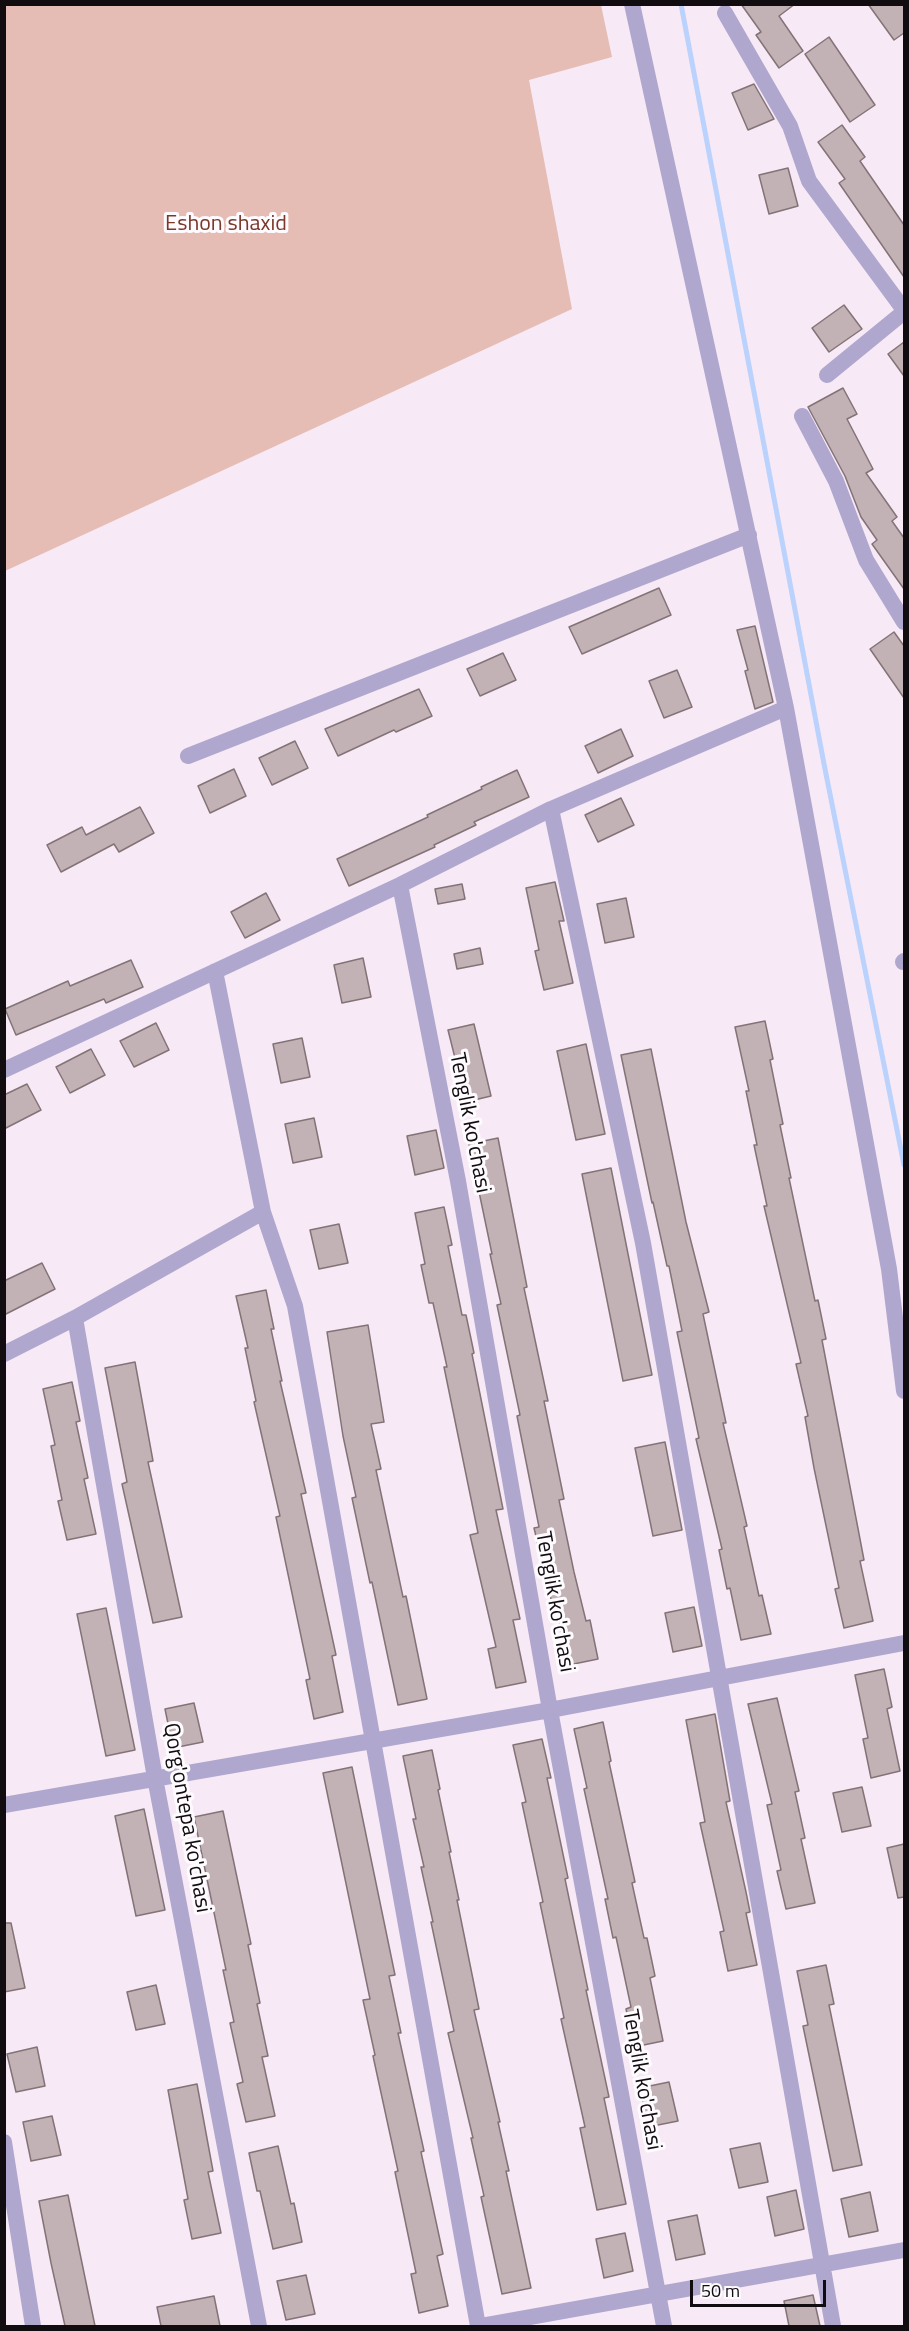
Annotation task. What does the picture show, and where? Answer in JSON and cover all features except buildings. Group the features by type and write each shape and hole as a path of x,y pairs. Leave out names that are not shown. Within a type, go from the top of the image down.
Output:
{"street":[{"path":"632,4 786,708 889,1269 904,1391"},
{"path":"725,13 790,126 809,182 904,311 827,375"},
{"path":"802,416 836,481 866,560 904,622"},
{"path":"188,756 749,535"},
{"path":"4,1070 400,885 550,809 786,708"},
{"path":"550,809 643,1243 833,2326"},
{"name":"Tenglik ko'chasi","path":"400,885 458,1181 550,1710 664,2326"},
{"path":"215,971 263,1212 295,1306 479,2326 904,2250"},
{"path":"4,1354 75,1318 263,1212"},
{"name":"Qorg'ontepa ko'chasi","path":"75,1318 155,1778 259,2326"},
{"path":"4,1805 550,1710 904,1643"},
{"path":"4,2142 33,2326"}],"green space":[{"name":"Eshon shaxid","path":"4,5 601,5 612,57 529,80 572,309 5,571"}],"waterway":[{"path":"681,4 824,764 904,1165"}]}
